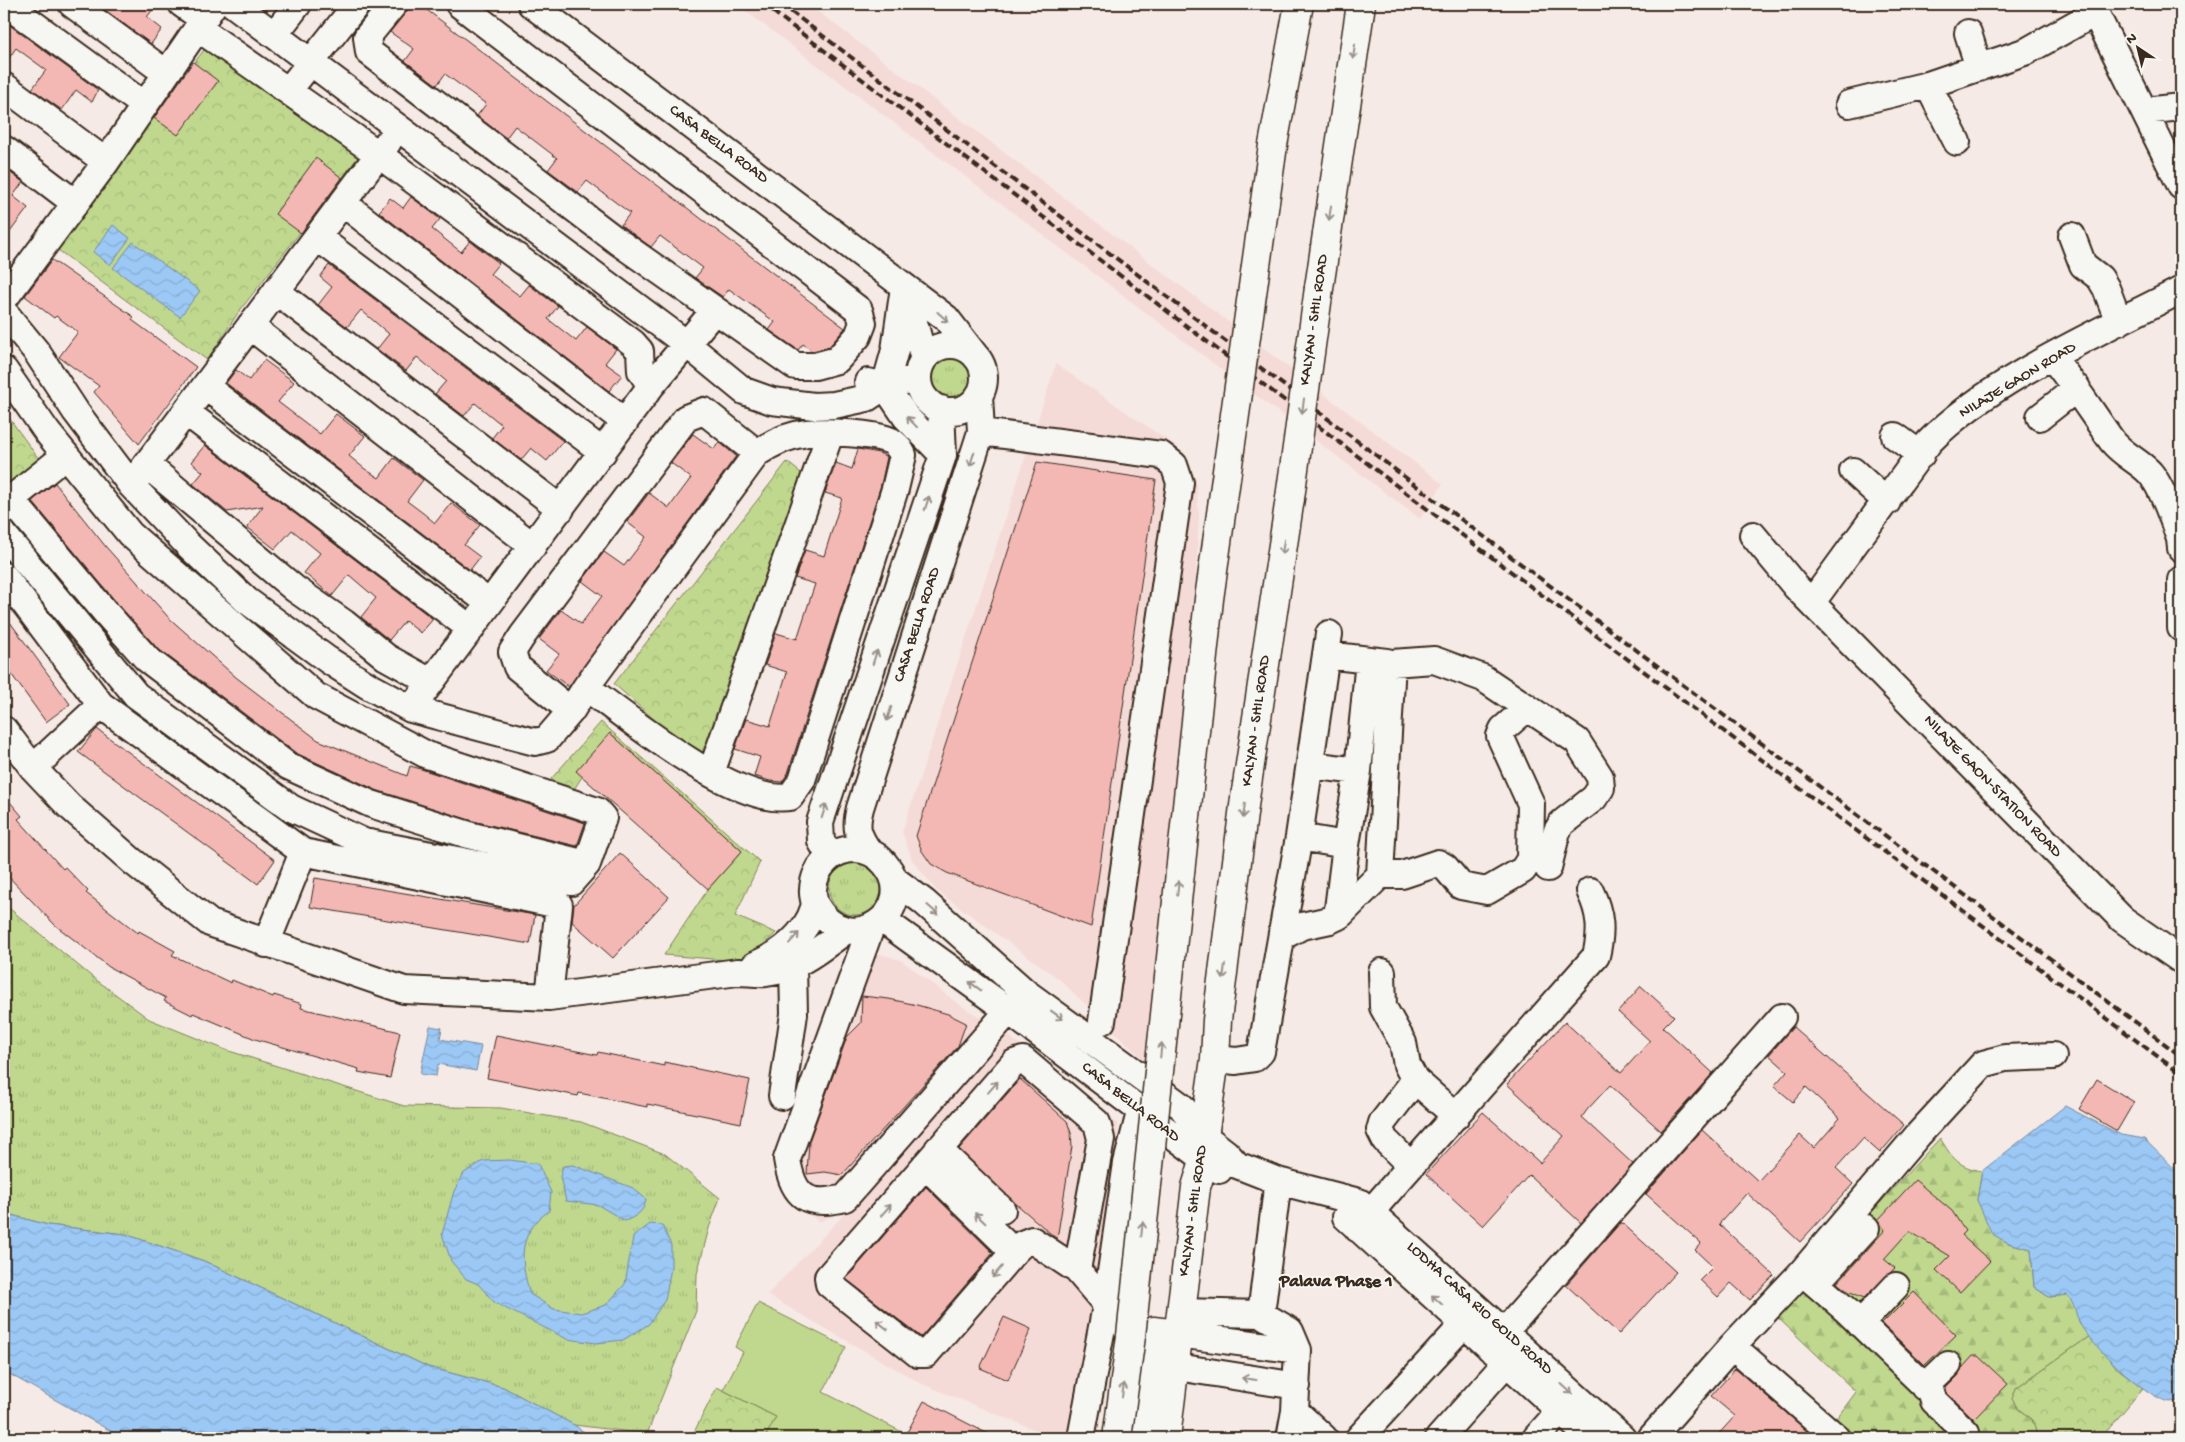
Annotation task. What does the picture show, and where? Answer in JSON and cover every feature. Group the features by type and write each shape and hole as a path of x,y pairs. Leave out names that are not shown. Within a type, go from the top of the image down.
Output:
{"main road":[{"path":"1117,1438 1131,1336 1209,599 1274,145 1299,4"},
{"name":"KALYAN - SHIL ROAD","path":"1140,1438 1148,1362 1162,1328 1204,1148 1216,1059 1217,1020 1244,807 1361,4"},
{"name":"KALYAN - SHIL ROAD","path":"1162,1328 1175,1368 1166,1438"}],"street":[{"path":"6,4 144,106"},
{"path":"72,4 166,73"},
{"path":"182,4 205,17 288,91 378,154 633,343 640,350 641,371 651,386"},
{"path":"232,4 310,63 400,127 688,345 744,390 772,401 814,406 832,389 864,381 885,386 920,368 935,349 950,345 969,351 976,358"},
{"path":"274,35 298,4"},
{"path":"288,91 356,4"},
{"path":"394,4 367,37 369,52 617,241 795,366 815,366 838,360 858,336 863,323 859,310 458,4"},
{"name":"CASA BELLA ROAD","path":"531,4 946,318 976,358 983,376 979,394 981,432 864,790 856,824 860,838 869,852 881,859 895,880 924,902 1017,1001 1141,1109 1204,1148 1226,1152 1237,1165"},
{"path":"1849,104 1928,85 2027,51 2093,8 2181,186"},
{"path":"4,299 106,162 205,17"},
{"path":"1968,33 1978,68"},
{"path":"1928,85 1958,142"},
{"path":"4,86 106,162"},
{"path":"2144,111 2181,107"},
{"path":"131,485 400,127"},
{"path":"4,149 76,203"},
{"path":"343,203 625,422"},
{"path":"2072,236 2083,264 2100,278 2106,288 2120,322"},
{"path":"317,237 603,452"},
{"path":"904,287 927,401 941,409 962,408 972,403 979,394"},
{"path":"885,386 896,350 904,287"},
{"name":"NILAJE GAON ROAD","path":"1812,602 1887,502 1929,442 1948,423 1995,390 2181,290"},
{"path":"276,291 561,509"},
{"path":"411,708 651,386 688,345 715,310"},
{"path":"4,312 36,351 76,412 131,485 188,545 246,600 328,660 367,685 411,708 535,742 547,739 571,711 586,687 757,453 774,442 806,433 862,435 890,440 897,445 903,455 895,489 802,780 790,797 777,800 729,782 711,773 674,753 586,687"},
{"path":"250,326 533,546"},
{"path":"4,535 136,695 291,808 364,842 571,882 587,864 603,818 597,811 427,755 316,696 130,534 47,432 5,373 36,351"},
{"path":"2052,358 2076,388 2114,443 2133,462 2149,472 2160,488 2180,539 2181,548"},
{"path":"205,386 490,603"},
{"path":"885,386 906,417 943,455"},
{"path":"2040,417 2076,388"},
{"name":"CASA BELLA ROAD","path":"830,857 821,841 820,822 943,455 941,409"},
{"path":"47,432 76,412"},
{"path":"186,412 471,629"},
{"path":"571,711 518,667 512,652 523,636 686,418 704,412 757,453"},
{"path":"981,432 1161,455 1174,465 1180,483 1102,1021"},
{"path":"711,773 830,434"},
{"path":"1895,436 1921,455"},
{"path":"66,455 15,496 15,504 147,659 288,766 371,804 470,835 587,864"},
{"path":"147,465 295,589 344,622 386,657 431,682"},
{"path":"1853,471 1887,502"},
{"name":"NILAJE GAON-STATION ROAD","path":"1753,535 1768,555 1812,602 2122,920 2178,950"},
{"path":"4,576 101,705 303,852 559,905 549,997"},
{"path":"2181,580 2181,628"},
{"path":"1216,1059 1236,1061 1255,1058 1261,1052 1299,838 1327,645 1381,662 1434,660 1483,678 1577,741 1600,778 1601,788 1594,798 1562,823 1557,831 1548,868"},
{"path":"367,685 386,657"},
{"path":"1283,936 1302,926 1337,917 1359,899 1380,876 1381,662"},
{"path":"1337,917 1358,771 1381,662"},
{"path":"33,768 101,705"},
{"path":"1380,876 1402,875 1438,863 1445,867 1461,886 1487,891 1523,870 1530,859 1531,804 1500,736 1503,729 1528,708"},
{"path":"4,730 33,768 76,812 132,861 210,923 266,944 404,990 549,997 738,972 767,974 793,964 845,931"},
{"path":"1310,765 1358,771"},
{"path":"1299,838 1346,845"},
{"path":"869,852 856,849 842,851 830,857 820,866 814,879 812,892 815,904 822,917 832,926 845,931 859,932 877,924"},
{"path":"266,944 303,852"},
{"path":"895,880 895,896 891,909 877,924 787,1159 790,1182 804,1196 823,1203 845,1198 1017,1001"},
{"path":"1365,1220 1596,956 1601,925 1598,907 1590,891"},
{"path":"738,972 784,949 802,930 815,904"},
{"name":"CASA BELLA ROAD","path":"877,924 1017,1001 1181,1106 1204,1148"},
{"path":"782,1096 794,1014 793,964"},
{"path":"1382,972 1383,1007 1403,1043 1407,1065 1415,1080 1456,1116"},
{"path":"1439,1438 1500,1347 1782,1017"},
{"path":"1809,1277 1918,1135 1983,1064 2005,1058 2053,1056"},
{"path":"1077,1270 1100,1140 1097,1123 1023,1060 1014,1063 828,1277 829,1284 918,1354 926,1354 1014,1252 1022,1244 1032,1240 1077,1270 1106,1306 1162,1328 1298,1350"},
{"path":"1411,1166 1385,1140 1380,1130 1382,1122 1415,1080"},
{"path":"1081,1438 1106,1306 1127,1163 1141,1109"},
{"path":"1100,1140 1133,1138"},
{"path":"932,1157 1002,1210"},
{"path":"932,1157 1014,1252"},
{"name":"LODHA CASA RIO GOLD ROAD","path":"1237,1165 1278,1181 1359,1202 1365,1220 1464,1324 1500,1347 1622,1438"},
{"path":"1261,1314 1278,1181"},
{"name":"LODHA CASA RIO GOLD ROAD","path":"1365,1220 1500,1347 1560,1411 1590,1438"},
{"path":"1651,1438 1732,1346 1866,1228"},
{"path":"1809,1277 1931,1392 1934,1401 1966,1432"},
{"path":"1860,1324 1896,1286"},
{"path":"1162,1328 1261,1314 1290,1331 1298,1350 1296,1398 1290,1438"},
{"path":"1359,1438 1464,1324"},
{"path":"1732,1346 1837,1438"},
{"path":"1148,1362 1296,1398 1324,1438"},
{"path":"1925,1387 1948,1365"},
{"path":"1536,1438 1560,1411"}],"shaded area":[{"path":"736,4 808,4 1443,484 1420,519"},
{"path":"1056,364 1176,446 1196,479 1199,516 1167,1082 1059,979 936,890 912,860 902,832"},
{"path":"853,946 901,960 960,1005 1003,1031 1118,1124 1103,1281 1075,1438 1055,1438 922,1384 767,1295 850,1208 819,1222 783,1193 779,1168"}],"green space":[{"path":"207,46 362,152 238,313 207,360 54,247"},
{"path":"957,355 969,361 974,369 974,387 969,395 961,400 947,401 935,395 930,387 929,373 935,361 943,356"},
{"path":"4,411 44,466 4,494"},
{"path":"787,462 805,476 702,755 682,744 614,684"},
{"path":"601,722 760,862 735,916 776,933 758,950 737,961 664,955 708,889 742,851 610,733 571,794 551,779"},
{"path":"855,863 869,867 877,875 881,889 877,903 869,911 855,915 841,911 833,903 829,889 833,875 841,867"},
{"path":"4,904 91,976 149,1019 226,1050 404,1106 501,1108 581,1122 665,1154 720,1198 709,1228 697,1274 696,1311 647,1434 574,1425 503,1387 428,1367 204,1261 125,1234 48,1225 4,1213"},
{"path":"1940,1138 1952,1156 1961,1164 1982,1171 1977,1200 2008,1243 2031,1249 2034,1287 2049,1297 2067,1295 2075,1303 2079,1323 2090,1336 2016,1388 2018,1409 2032,1419 2038,1438 1850,1438 1833,1423 1856,1392 1776,1316"},
{"path":"758,1303 846,1347 823,1392 914,1438 765,1438 776,1417 723,1390 743,1352 735,1347"},
{"path":"2090,1336 2117,1368 2143,1388 2101,1438 2038,1438 2032,1419 2018,1409 2012,1399 2016,1388"},
{"path":"717,1387 776,1417 765,1438 691,1438"}],"water":[{"path":"113,225 130,238 110,265 93,252"},
{"path":"133,242 200,291 180,317 113,268"},
{"path":"430,1026 442,1028 440,1039 481,1046 476,1071 438,1064 436,1076 420,1074"},
{"path":"2065,1106 2121,1135 2144,1139 2181,1175 2181,1400 2168,1402 2144,1389 2094,1343 2079,1322 2072,1302 2067,1295 2049,1297 2034,1287 2031,1249 2008,1243 1992,1234 1977,1200 1982,1171"},
{"path":"510,1160 538,1164 551,1192 549,1211 531,1228 526,1238 523,1259 530,1294 554,1309 581,1313 606,1305 625,1284 633,1237 650,1224 662,1225 671,1245 671,1268 665,1300 649,1324 623,1340 596,1343 567,1339 495,1303 478,1284 466,1279 451,1261 442,1234 454,1191 464,1173 483,1161"},
{"path":"573,1165 633,1188 646,1199 642,1210 625,1221 598,1205 566,1201 560,1177 563,1166"},
{"path":"4,1213 48,1225 125,1234 204,1261 428,1367 503,1387 574,1425 593,1438 123,1438 4,1371"}],"building":[{"path":"97,4 157,4 147,17 162,29 151,44"},
{"path":"411,4 419,4 845,328 829,347 812,351 803,344 798,350 769,330 775,322 729,289 723,297 695,278 703,268 660,236 651,247 626,229 621,225 630,213 587,181 578,192 548,170 557,158 515,126 506,138 477,116 486,104 445,74 437,85 405,61 414,49 390,32"},
{"path":"4,21 98,90 92,102 76,90 62,110 32,89 46,70 16,48 4,65"},
{"path":"193,62 218,81 178,135 154,118"},
{"path":"316,158 342,178 301,233 275,214"},
{"path":"4,168 23,182 13,196 28,208 4,240"},
{"path":"411,197 440,219 432,229 461,252 470,241 499,263 490,274 520,296 529,285 558,306 548,319 576,341 587,327 616,349 605,363 622,375 609,391 379,212 390,198 403,208"},
{"path":"52,260 134,317 132,320 196,367 139,444 94,392 99,386 59,357 78,332 56,316 54,318 25,296"},
{"path":"329,265 563,441 547,461 531,448 521,460 492,438 502,425 475,403 464,416 435,394 446,381 417,357 406,371 377,349 389,334 361,310 347,327 318,305 332,287 320,277"},
{"path":"264,360 294,382 278,402 320,434 336,414 365,436 349,456 365,469 379,478 394,458 423,480 407,501 435,523 451,503 480,525 464,545 480,557 470,570 226,383 236,370 249,380"},
{"path":"693,434 714,449 719,442 736,456 569,687 546,670 559,654 539,639 561,610 581,624 602,596 582,581 604,552 624,566 646,537 627,522 649,493 669,508 691,478 671,463"},
{"path":"205,445 433,619 421,633 405,621 389,640 361,617 376,598 349,575 332,596 304,573 320,553 292,530 275,549 247,527 263,506 227,512 193,484 203,472 191,462"},
{"path":"858,449 879,453 887,457 881,485 788,773 782,782 770,781 754,776 760,757 735,749 746,719 770,726 787,672 765,665 776,633 797,639 815,584 795,578 805,550 824,556 842,498 825,493 836,463 852,469"},
{"path":"1037,462 1156,480 1091,927 947,873 931,864 922,851 916,836"},
{"path":"55,483 106,547 169,618 237,678 318,740 407,776 410,766 585,823 577,846 473,821 376,790 296,753 157,648 32,501"},
{"path":"4,614 70,704 46,722 4,664"},
{"path":"97,729 275,860 258,884 78,752"},
{"path":"610,733 742,851 708,889 576,771"},
{"path":"4,795 22,816 18,819 63,869 65,867 88,891 86,893 138,933 139,931 175,951 172,955 231,983 232,980 273,997 274,995 302,1004 301,1008 400,1032 390,1078 358,1072 359,1069 255,1039 193,1013 192,1015 164,1001 166,998 109,967 55,925 4,872"},
{"path":"620,853 669,897 613,958 572,922 574,905"},
{"path":"315,878 535,915 530,944 310,907"},
{"path":"1641,986 1674,1016 1663,1027 1713,1073 1661,1131 1610,1085 1587,1110 1582,1117 1633,1164 1581,1223 1529,1175 1483,1226 1426,1174 1483,1112 1540,1163 1564,1136 1507,1084 1565,1022 1621,1073 1650,1041 1618,1012"},
{"path":"862,996 917,1005 948,1014 966,1023 958,1046 842,1175 825,1172 807,1174 809,1141 847,1037 861,1023"},
{"path":"1793,1027 1904,1125 1880,1153 1863,1138 1836,1168 1853,1184 1800,1242 1747,1193 1719,1224 1774,1275 1750,1300 1731,1283 1718,1297 1700,1280 1713,1267 1695,1250 1701,1243 1646,1194 1702,1130 1758,1181 1800,1135 1814,1148 1840,1118 1806,1087 1793,1102 1774,1086 1787,1071 1769,1055"},
{"path":"496,1035 597,1055 598,1052 664,1066 664,1062 750,1080 741,1123 647,1104 647,1107 579,1093 578,1096 487,1078"},
{"path":"1020,1079 1067,1121 1071,1133 1072,1146 1057,1239 1014,1202 959,1149"},
{"path":"2097,1079 2134,1102 2117,1131 2079,1109"},
{"path":"1915,1180 1952,1211 1965,1231 1961,1235 1990,1261 1960,1292 1936,1270 1950,1256 1909,1231 1884,1259 1895,1268 1864,1298 1846,1290 1837,1283 1885,1230 1878,1220"},
{"path":"926,1187 993,1253 921,1337 846,1279"},
{"path":"1621,1222 1676,1272 1619,1334 1566,1285"},
{"path":"1914,1292 1956,1335 1925,1365 1882,1324"},
{"path":"1004,1317 1031,1329 1008,1380 980,1368"},
{"path":"1973,1356 1978,1356 2008,1384 1974,1419 1947,1393 1946,1388"},
{"path":"1735,1369 1815,1438 1715,1438 1735,1416 1711,1396"},
{"path":"924,1401 996,1438 904,1438"}],"railway":[{"path":"763,4 1426,508 2181,1074"},
{"path":"781,4 1435,500 2181,1056"}],"district":[{"name":"Palava Phase 1","path":"1336,1282"}]}
